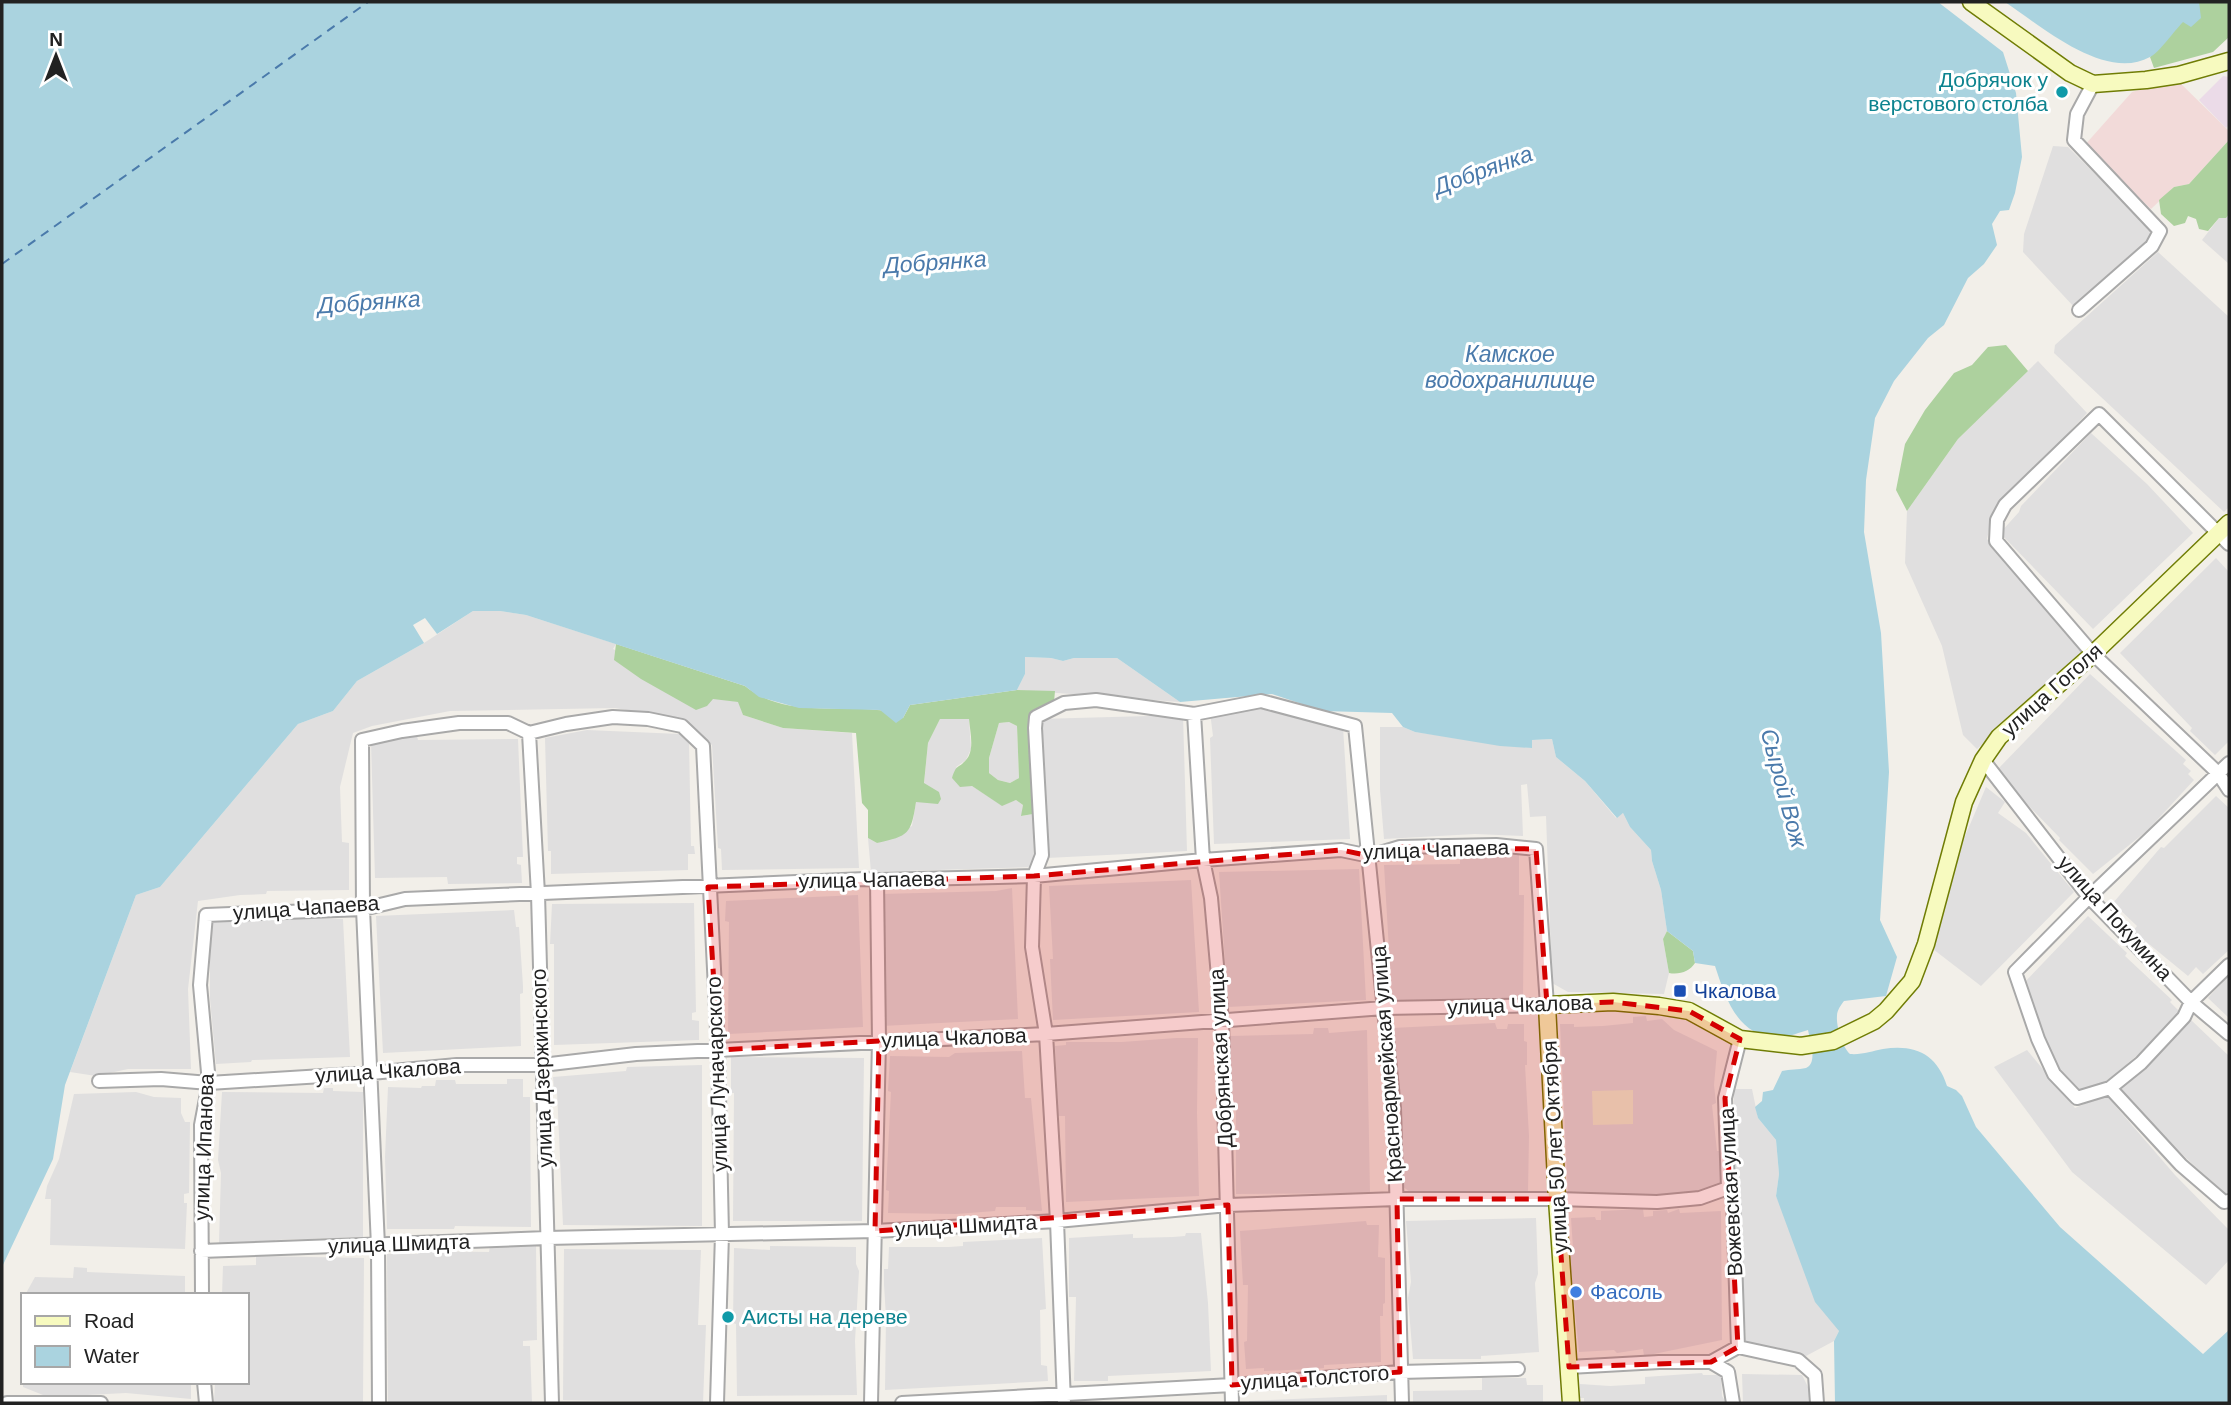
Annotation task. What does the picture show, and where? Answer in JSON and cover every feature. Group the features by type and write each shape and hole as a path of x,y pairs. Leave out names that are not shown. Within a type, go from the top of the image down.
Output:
{"main road":[{"path":"1971,2 2070,73 2093,84 2179,75 2229,61"},
{"name":"улица Гоголя","path":"1801,1046 1823,1044 1851,1034 1874,1021 1912,981 1926,944 1964,802 1983,760 1999,737 2226,533"},
{"name":"улица Чкалова","path":"1547,1005 1613,1002 1689,1011 1717,1029 1740,1039 1801,1046"},
{"name":"улица 50 лет Октября","path":"1547,1005 1571,1403"}],"street":[{"path":"2079,310 2152,246 2160,231 2074,140 2077,114 2093,84"},
{"path":"2226,533 2099,414 2005,505 1997,520 1996,541 2093,654 2218,774 2229,790"},
{"path":"1063,1399 1057,1221 1046,1034 1032,947 1034,876 1042,855 1036,717 1064,703 1096,700 1194,714"},
{"name":"Красноармейская улица","path":"1194,714 1261,701 1355,726 1394,1108 1402,1403"},
{"name":"Добрянская улица","path":"1194,714 1203,860 1211,898 1222,1021 1232,1403"},
{"name":"улица Луначарского","path":"529,733 613,717 648,719 682,726 703,746 718,1050 722,1234 716,1403"},
{"path":"379,1403 378,1245 363,909 362,740 459,723 508,723 529,733"},
{"name":"улица Дзержинского","path":"529,733 538,894 552,1403"},
{"name":"улица Покумина","path":"1983,760 2090,897 2192,1002 2229,1034"},
{"path":"2229,763 2015,972 2038,1039 2054,1074 2077,1098 2110,1088 2141,1063 2184,1017 2192,1002 2229,965"},
{"name":"улица Чапаева","path":"206,915 363,909 405,899 865,879 1034,876 1341,850 1370,856 1400,847 1496,845 1536,849"},
{"name":"улица 50 лет Октября","path":"1536,849 1547,1005"},
{"path":"872,1403 879,1041 877,880"},
{"name":"улица Ипанова","path":"202,1293 201,1125 209,1083 200,985 206,915"},
{"name":"улица Чкалова","path":"99,1081 161,1079 209,1083 457,1065 542,1065 636,1055 1046,1034 1384,1008 1547,1005"},
{"name":"Вожевская улица","path":"1738,1347 1733,1199 1728,1188 1726,1098 1740,1039"},
{"path":"2110,1088 2181,1165 2224,1202 2229,1201"},
{"name":"улица Шмидта","path":"201,1251 547,1238 875,1230 1057,1221 1228,1205 1397,1199 1657,1202 1700,1198 1728,1188"},
{"path":"1569,1367 1711,1362 1738,1347 1798,1360 1815,1375 1817,1403"},
{"path":"1711,1362 1728,1372 1733,1403"},
{"name":"улица Толстого","path":"902,1403 1063,1399 1400,1372 1518,1369"},
{"path":"204,1384 206,1403"},
{"path":"7,1403 101,1403"}],"highlighted area":[{"path":"1400,847 1536,849 1547,1005 1613,1002 1689,1011 1740,1039 1725,1098 1738,1347 1711,1362 1569,1367 1557,1199 1397,1199 1400,1372 1232,1385 1228,1205 875,1231 879,1041 718,1050 708,887 1034,876 1341,850 1370,856"}],"shaded area":[{"path":"2223,76 2229,77 2229,125 2226,128 2199,100"},
{"path":"2177,80 2229,131 2229,140 2189,184 2174,187 2151,209 2084,146 2132,92"},
{"path":"2053,146 2068,147 2156,234 2075,308 2023,252 2024,234"},
{"path":"2229,214 2229,264 2202,240 2219,218 2225,218"},
{"path":"2158,252 2229,317 2229,507 2224,512 2054,353 2055,345"},
{"path":"2038,361 2087,413 1993,513 1987,539 2083,651 1977,749 1963,735 1942,646 1905,563 1907,511 1958,439"},
{"path":"2091,433 2147,484 2193,533 2093,629 2000,533 2019,512 2021,506"},
{"path":"2216,558 2229,572 2229,741 2215,755 2120,653"},
{"path":"473,611 526,615 616,644 613,649 713,698 739,702 743,715 783,728 852,733 859,868 722,870 721,849 718,848 712,745 683,720 615,708 450,711 372,726 353,733 340,787 342,842 349,843 349,890 267,891 266,894 198,901 188,989 191,1069 128,1069 96,1076 70,1072 136,895 160,887 298,724 333,711 357,681"},
{"path":"1025,657 1063,661 1074,658 1117,658 1180,702 1017,690 1025,674"},
{"path":"2090,674 2186,760 2183,764 2191,771 2188,774 2194,780 2148,830 2093,874 2021,798 1998,769"},
{"path":"1266,706 1343,727 1350,839 1214,844 1210,738 1213,736 1210,712"},
{"path":"1183,715 1187,851 1047,858 1038,719"},
{"path":"940,719 969,719 971,749 966,760 956,767 972,786 1002,805 1016,800 1023,805 1022,816 1033,814 1034,867 871,872 868,838 877,843 912,826 916,802 924,784 928,743"},
{"path":"1009,722 1017,726 1019,778 1010,783 998,780 989,773 989,758 999,723"},
{"path":"1380,727 1403,727 1415,732 1532,748 1532,740 1552,739 1556,757 1585,781 1616,818 1623,813 1630,827 1651,850 1667,931 1663,939 1669,973 1664,994 1568,992 1552,983 1546,816 1530,817 1527,784 1521,785 1523,836 1475,834 1384,839 1380,790"},
{"path":"587,730 680,734 689,742 691,846 694,846 695,854 688,854 688,870 551,874 545,738"},
{"path":"417,736 418,740 518,739 523,857 517,857 517,864 521,865 522,883 448,884 447,877 375,878 371,743"},
{"path":"1986,787 2005,802 1998,813 2026,833 2074,892 1981,986 1929,946 1937,902"},
{"path":"2216,796 2229,808 2229,950 2203,974 2196,967 2188,976 2133,931 2137,926 2113,903 2161,847 2164,848"},
{"path":"1519,855 1519,895 1524,895 1523,999 1392,1001 1384,865 1460,864 1460,856"},
{"path":"1359,869 1366,1000 1228,1007 1219,872"},
{"path":"1191,880 1199,1012 1053,1020 1049,886"},
{"path":"1012,888 1018,1019 882,1026 881,894 996,891"},
{"path":"858,895 863,1027 728,1034 729,922 725,921 726,901"},
{"path":"694,903 696,1012 692,1013 692,1020 699,1021 699,1040 554,1045 554,944 550,944 552,904"},
{"path":"514,910 516,927 519,927 523,986 523,993 520,994 521,1046 383,1053 376,916"},
{"path":"2088,916 2127,953 2125,956 2172,1000 2170,1002 2180,1012 2113,1076 2080,1093 2057,1072 2021,986"},
{"path":"274,917 343,919 350,1057 252,1060 216,1064 210,999 210,921"},
{"path":"2229,975 2229,1018 2208,998"},
{"path":"1646,1016 1647,1021 1662,1019 1674,1030 1717,1051 1714,1085 1716,1103 1712,1105 1717,1151 1722,1151 1723,1183 1696,1194 1635,1199 1568,1196 1560,1024 1574,1024 1574,1027 1603,1026 1633,1023 1633,1017"},
{"path":"2191,1020 2229,1056 2229,1195 2225,1195 2117,1092"},
{"path":"1495,1023 1497,1029 1507,1029 1508,1024 1524,1024 1524,1041 1527,1042 1525,1065 1529,1136 1528,1191 1410,1192 1402,1186 1392,1028"},
{"path":"1314,1028 1328,1028 1329,1033 1367,1030 1370,1193 1236,1194 1236,1105 1231,1105 1230,1036 1313,1034"},
{"path":"1198,1038 1199,1196 1066,1202 1065,1116 1058,1116 1055,1046 1066,1045 1066,1042"},
{"path":"2027,1050 2075,1108 2106,1095 2175,1175 2229,1230 2229,1260 2206,1285 2072,1172 1994,1067"},
{"path":"1022,1051 1025,1098 1031,1098 1042,1211 1026,1210 1026,1207 996,1207 995,1211 956,1214 888,1213 889,1191 886,1190 890,1056 949,1057 955,1053"},
{"path":"731,1057 864,1058 862,1221 733,1221 734,1093 731,1093"},
{"path":"702,1065 702,1226 563,1225 557,1091 554,1090 553,1077 626,1071 627,1067"},
{"path":"507,1079 523,1079 523,1097 530,1097 531,1227 387,1229 385,1157 388,1087 435,1086 436,1080 455,1080 456,1084 507,1084"},
{"path":"324,1088 363,1092 363,1237 275,1240 274,1243 219,1243 221,1173 218,1160 222,1092 323,1093"},
{"path":"1734,1089 1752,1089 1758,1118 1776,1140 1779,1174 1776,1196 1839,1331 1834,1341 1806,1356 1754,1347 1746,1341 1737,1169 1733,1169"},
{"path":"136,1092 154,1097 181,1098 181,1113 185,1122 190,1122 189,1193 184,1194 184,1203 187,1203 185,1249 50,1245 51,1199 45,1199 47,1186 59,1159 74,1094"},
{"path":"1643,1209 1644,1217 1653,1216 1653,1211 1721,1211 1722,1340 1644,1356 1643,1349 1617,1353 1614,1350 1579,1352 1569,1250 1573,1249 1571,1218 1595,1217 1596,1220 1601,1220 1601,1211"},
{"path":"1536,1218 1538,1274 1535,1283 1539,1352 1481,1356 1481,1359 1413,1359 1406,1221"},
{"path":"1366,1221 1367,1225 1379,1225 1378,1257 1385,1258 1385,1303 1383,1316 1380,1316 1381,1362 1324,1365 1324,1368 1315,1369 1246,1369 1244,1342 1247,1341 1248,1285 1243,1285 1240,1231"},
{"path":"1186,1233 1201,1233 1211,1371 1108,1376 1108,1381 1074,1381 1076,1297 1069,1297 1069,1238 1133,1234 1133,1238 1173,1237 1185,1236"},
{"path":"1042,1238 1046,1309 1040,1310 1041,1365 1047,1366 1048,1381 885,1390 884,1269 888,1269 889,1247 949,1247 963,1246 963,1242"},
{"path":"536,1244 537,1340 523,1341 523,1346 530,1346 532,1403 388,1403 387,1254 418,1254 418,1251 489,1252 490,1246"},
{"path":"770,1246 856,1247 856,1264 859,1271 855,1341 857,1395 737,1396 736,1324 733,1323 734,1248 770,1250"},
{"path":"564,1249 701,1250 698,1325 706,1325 703,1403 563,1400"},
{"path":"256,1256 364,1258 363,1403 214,1403 215,1384 248,1384 248,1293 222,1293 223,1266 256,1265"},
{"path":"74,1267 87,1268 87,1272 185,1276 185,1293 26,1293 35,1277 73,1278"},
{"path":"1702,1373 1721,1375 1722,1396 1726,1403 1584,1403 1584,1398 1580,1398 1580,1384 1645,1384 1645,1377"},
{"path":"1742,1374 1802,1375 1811,1393 1812,1403 1743,1403"},
{"path":"1482,1378 1526,1378 1527,1385 1543,1385 1543,1403 1413,1403 1413,1391 1482,1390"},
{"path":"23,1384 191,1384 191,1399 126,1393 48,1397 23,1387"},
{"path":"1387,1395 1387,1403 1249,1403 1249,1401"}],"green space":[{"path":"2199,2 2229,2 2229,37 2213,52 2154,68 2150,57"},
{"path":"2229,140 2229,214 2226,218 2219,218 2208,231 2199,229 2196,219 2188,216 2185,223 2174,226 2161,214 2159,200 2174,187 2189,184"},
{"path":"2006,345 2028,371 1958,439 1907,511 1896,490 1905,444 1925,410 1954,373 1972,365 1988,347"},
{"path":"616,644 745,686 776,702 809,708 880,710 903,718 910,705 1017,690 1055,691 1054,702 1031,715 1035,782 1033,814 1021,816 1023,805 1016,800 1002,806 972,786 960,787 952,778 956,768 969,756 969,719 940,719 928,743 924,783 939,792 941,799 938,804 916,802 907,832 877,843 868,838 868,810 862,803 856,733 783,728 743,715 738,702 713,699 707,706 696,710 641,679 614,660","holes":["1009,722 1017,726 1019,778 1010,783 998,780 989,773 989,758 999,723"]},
{"path":"1667,931 1693,951 1695,963 1684,972 1669,973 1663,939"},
{"path":"1633,1090 1633,1124 1593,1125 1592,1091"}],"water":[{"name":"Камское водохранилище","path":"2,2 1938,2 2003,52 2016,93 2022,157 2009,210 2000,211 1992,224 1997,245 1984,264 1968,278 1944,325 1928,338 1894,381 1875,418 1866,480 1864,532 1881,633 1889,772 1880,920 1897,957 1886,996 1844,1001 1838,1012 1838,1026 1850,1054 1905,1048 1931,1059 1943,1075 1947,1086 1962,1096 1976,1127 2060,1227 2203,1354 2229,1330 2229,1403 1835,1403 1834,1341 1839,1331 1815,1302 1776,1196 1779,1174 1776,1140 1758,1118 1755,1107 1762,1101 1763,1092 1773,1090 1782,1071 1803,1069 1810,1065 1812,1051 1808,1030 1784,1037 1766,1036 1744,1024 1736,1015 1715,966 1695,963 1693,951 1667,931 1651,850 1630,827 1623,813 1617,818 1585,781 1556,757 1552,739 1532,740 1532,748 1500,746 1415,732 1403,727 1392,713 1323,711 1272,694 1180,702 1117,658 1074,658 1063,661 1025,657 1025,674 1017,690 910,705 903,718 896,723 880,710 799,708 759,697 745,686 526,615 500,611 473,611 437,634 425,618 413,625 424,643 357,681 333,711 298,724 160,887 136,895 65,1085 53,1159 2,1267"},
{"path":"2005,2 2199,2 2201,18 2191,27 2183,22 2150,57 2132,63 2113,62 2074,48"}],"ferry route":[{"path":"2,264 368,2"}],"place":[{"name":"Добрячок у верстового столба","path":"2062,92"},
{"name":"Чкалова","path":"1680,991"},
{"name":"Фасоль","path":"1576,1292"},
{"name":"Аисты на дереве","path":"728,1317"}],"water label":[{"name":"Добрянка","path":"1483,170"},
{"name":"Добрянка","path":"935,262"},
{"name":"Добрянка","path":"369,302"},
{"name":"Сырой Вож","path":"1784,788"}]}
